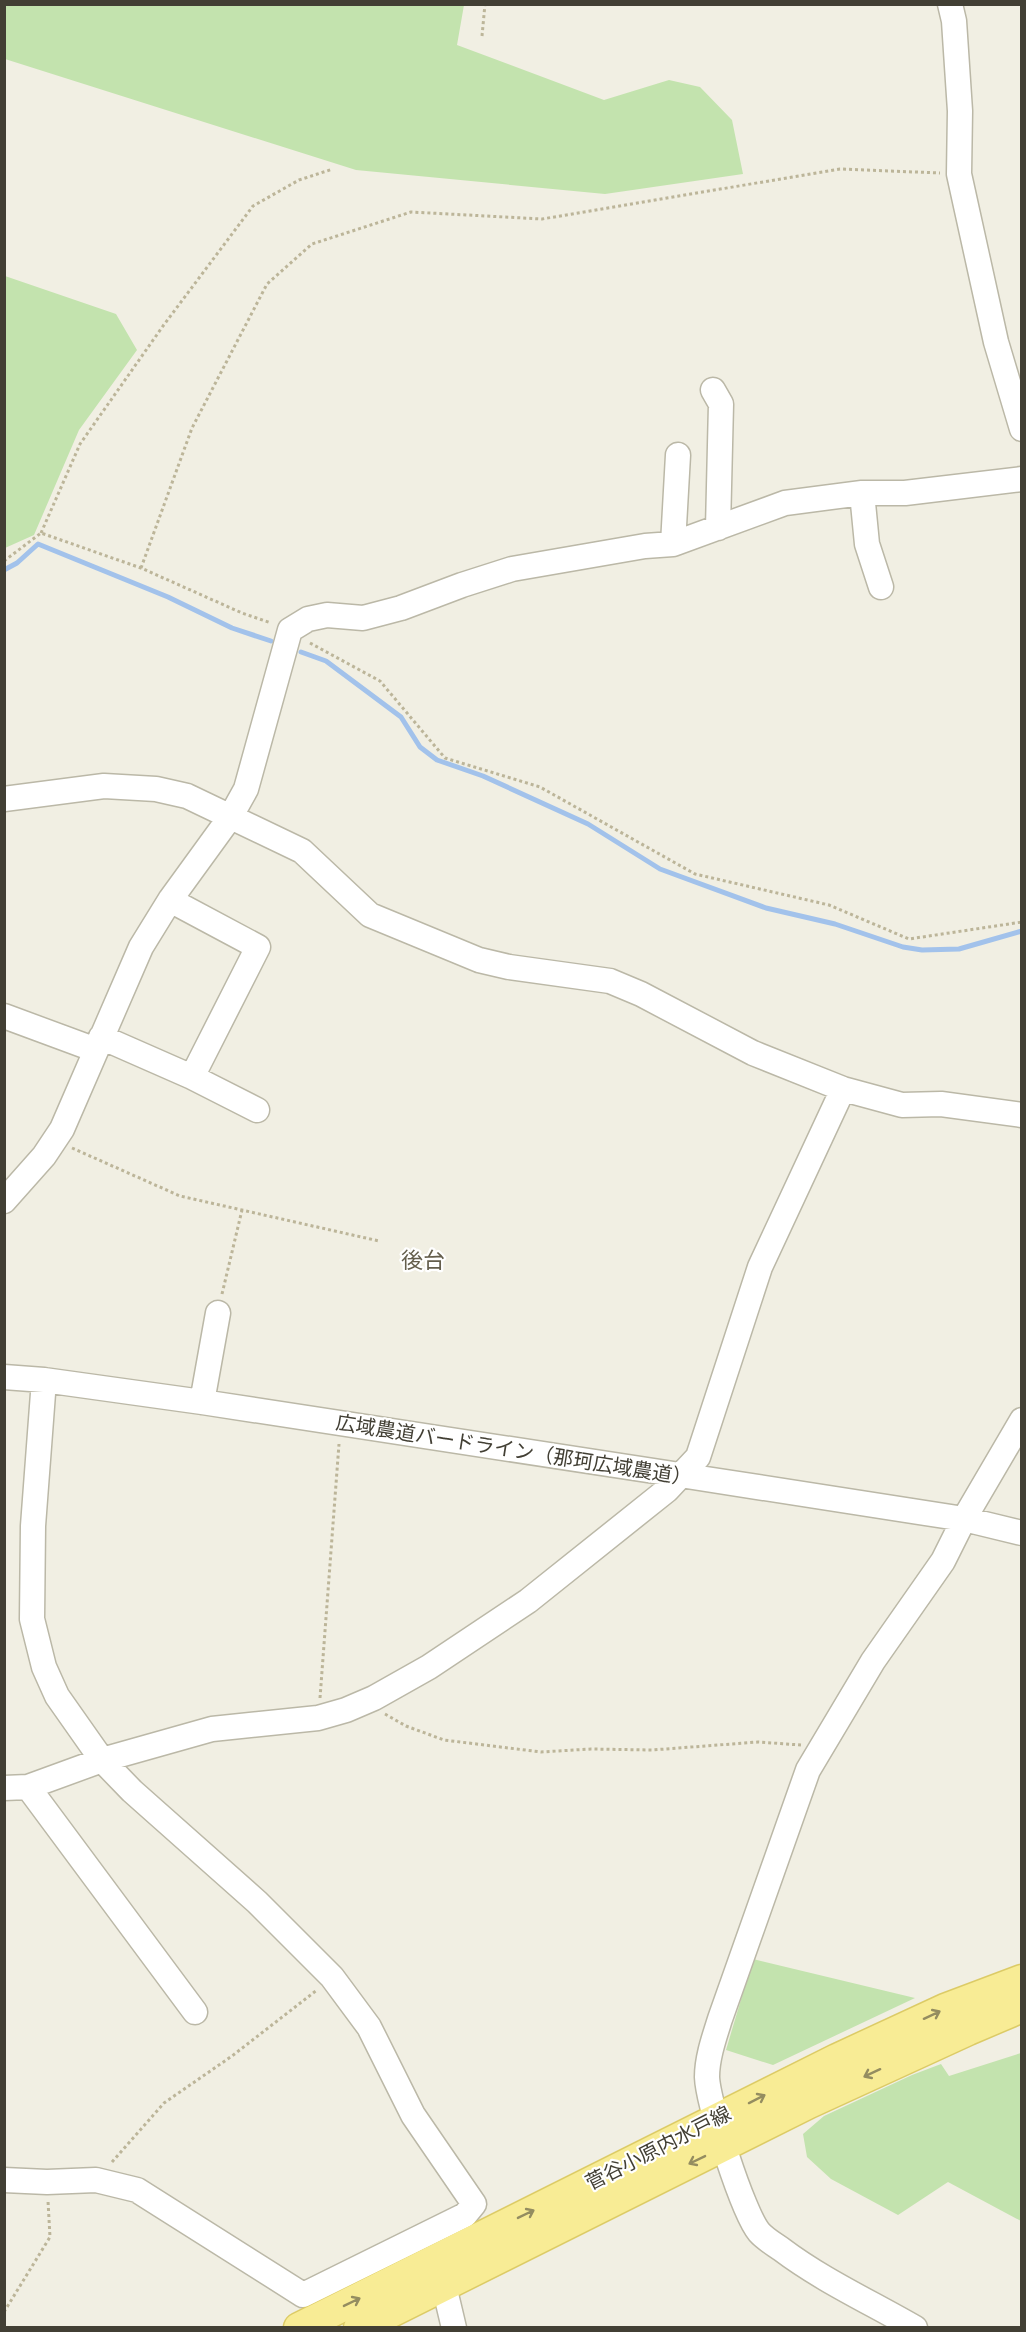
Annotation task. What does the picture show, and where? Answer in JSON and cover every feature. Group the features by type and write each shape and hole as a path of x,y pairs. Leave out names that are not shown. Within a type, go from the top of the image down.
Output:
{"main road":[{"name":"菅谷小原内水戸線","path":"720,2133 837,2059 945,2009 1022,1980"},
{"name":"菅谷小原内水戸線","path":"299,2328 435,2259 720,2133 874,2072 1022,2007"},
{"name":"菅谷小原内水戸線","path":"359,2328 435,2259"}],"street":[{"path":"950,4 954,21 959,100 959,174 996,342 1022,429"},
{"path":"713,390 720,404 718,528"},
{"path":"673,544 678,454"},
{"path":"4,1201 44,1156 62,1129 141,947 170,900 231,816 246,789 298,635 308,620 327,615 363,618 401,608 512,569 673,544 785,503 862,493 905,493 1022,479"},
{"path":"862,493 867,544 881,587"},
{"path":"4,799 104,786 156,789 187,796 303,851 370,915 479,960 509,967 610,981 641,994 753,1053 843,1089 902,1105 941,1104 1022,1115"},
{"path":"170,900 258,947 192,1077"},
{"path":"4,1016 99,1043 192,1077 257,1110"},
{"path":"195,2012 16,1788 102,1760 212,1729 318,1718 346,1710 374,1698 429,1667 528,1601 667,1490 698,1457 760,1267 843,1089"},
{"path":"202,1402 218,1313"},
{"name":"広域農道バードライン（那珂広域農道）","path":"4,1377 45,1380 202,1402 680,1475 964,1519 1022,1533"},
{"path":"4,2180 47,2182 96,2180 137,2190 303,2295 435,2259 474,2204 414,2115 369,2027 332,1977 257,1902 132,1791 102,1760 57,1696 44,1667 32,1619 33,1526 45,1380"},
{"path":"915,2328 797,2261 759,2232 742,2196 720,2133 709,2097 707,2075 712,2047 787,1825 808,1770 873,1661 943,1561 964,1519 1022,1420"},
{"path":"435,2259 454,2328"}],"path":[{"path":"482,36 485,4"},
{"path":"4,561 41,533 80,444 163,326 253,206 299,180 333,169"},
{"path":"141,568 192,428 267,284 312,244 411,212 542,219 840,169 959,174"},
{"path":"41,533 141,568 298,635 380,681 446,758 540,787 695,874 829,905 909,939 1022,922"},
{"path":"54,1141 180,1197 379,1241"},
{"path":"218,1313 242,1210"},
{"path":"318,1718 340,1423"},
{"path":"374,1698 385,1714 406,1726 444,1740 541,1752 591,1749 652,1750 758,1742 800,1745 820,1750"},
{"path":"96,2180 164,2103 232,2056 332,1977"},
{"path":"4,2312 50,2236 47,2182"}],"green space":[{"path":"5,4 464,5 457,45 604,100 669,80 700,87 732,120 743,174 605,194 356,170 5,59"},
{"path":"5,276 116,314 137,350 79,430 34,535 5,548"},
{"path":"753,1959 915,1998 773,2065 726,2050"},
{"path":"1021,2053 1021,2221 948,2182 898,2215 831,2179 807,2157 803,2134 824,2116 941,2064 949,2076"}],"waterway":[{"path":"4,570 17,563 38,544 168,597 232,628 271,641"},
{"path":"301,652 326,661 401,717 420,747 437,760 483,776 588,824 660,869 766,908 835,924 903,947 922,950 959,949 1022,931"}],"district":[{"name":"後台","path":"423,1260"}]}
